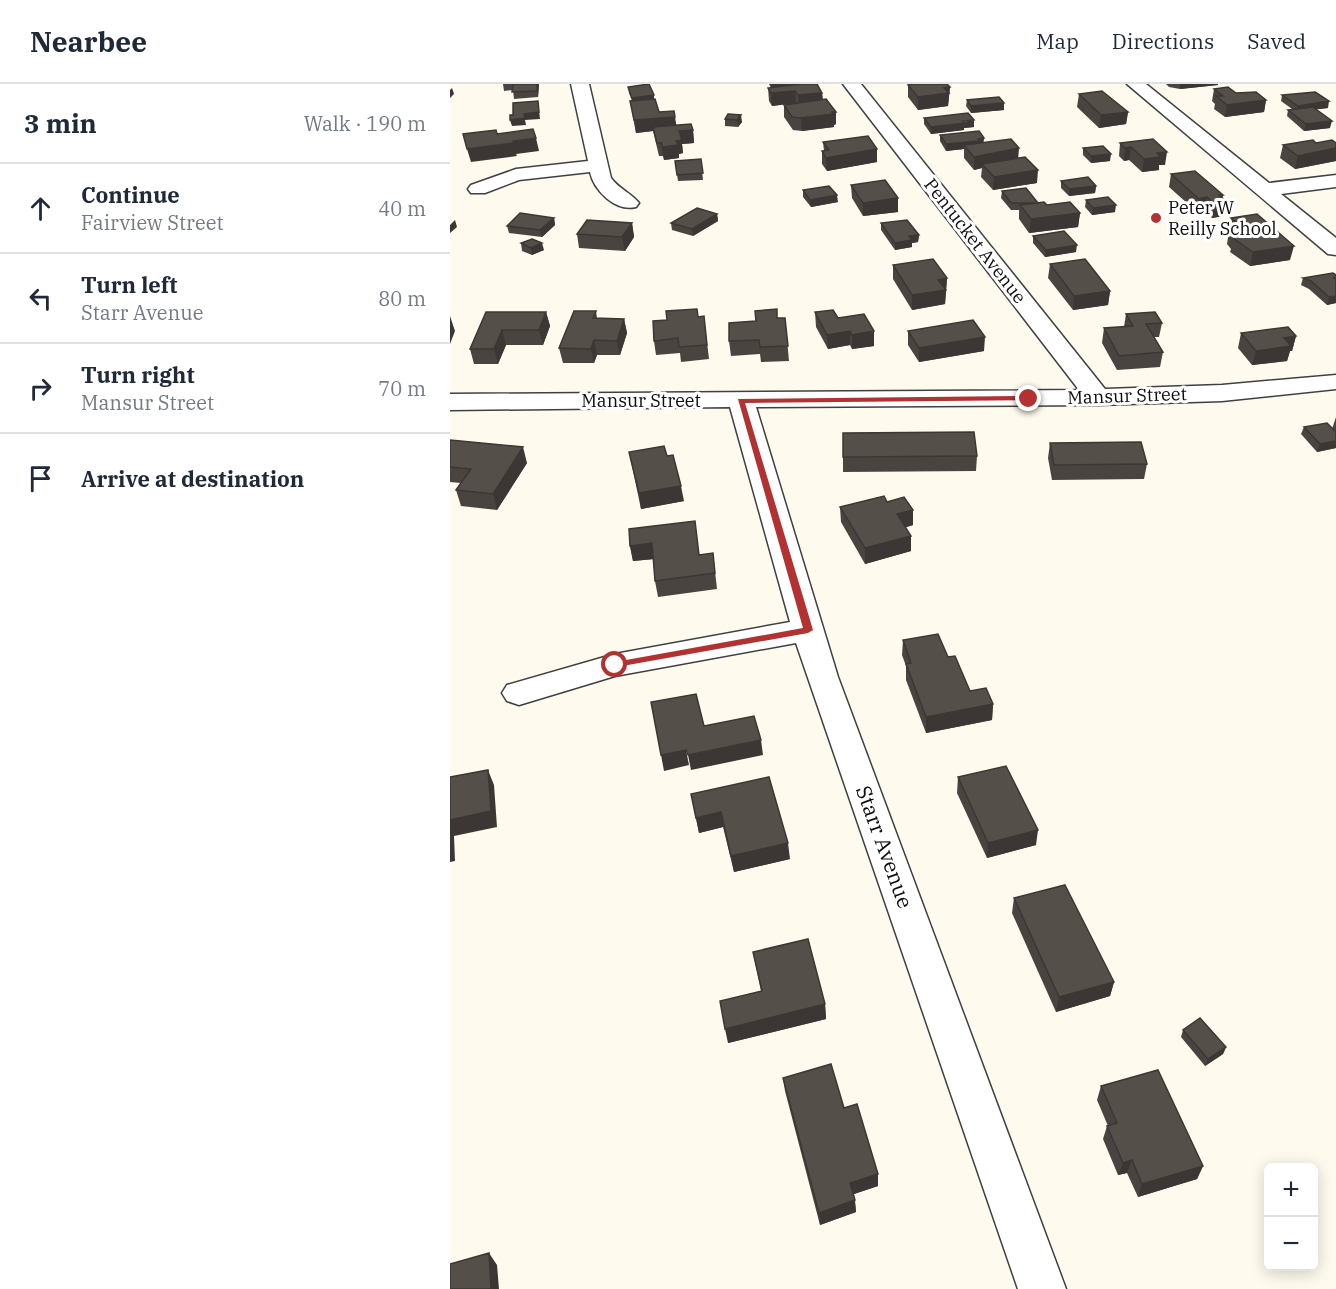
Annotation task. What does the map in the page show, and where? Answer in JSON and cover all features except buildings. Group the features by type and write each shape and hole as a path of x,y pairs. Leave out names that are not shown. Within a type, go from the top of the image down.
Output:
{"street":[{"path":"580,84 601,178 611,192 629,204"},
{"name":"Pentucket Avenue","path":"852,84 1098,398"},
{"path":"1136,84 1336,249"},
{"path":"478,189 516,176 599,165"},
{"path":"1264,190 1336,181"},
{"name":"Mansur Street","path":"450,402 1098,398 1222,393 1336,382"},
{"name":"Starr Avenue","path":"741,400 822,677 1042,1289"},
{"path":"519,693 615,665 808,630"}],"place":[{"name":"Peter W Reilly School","path":"1156,218"}],"route":[{"path":"615,665 808,630 741,400 1029,399"}]}
